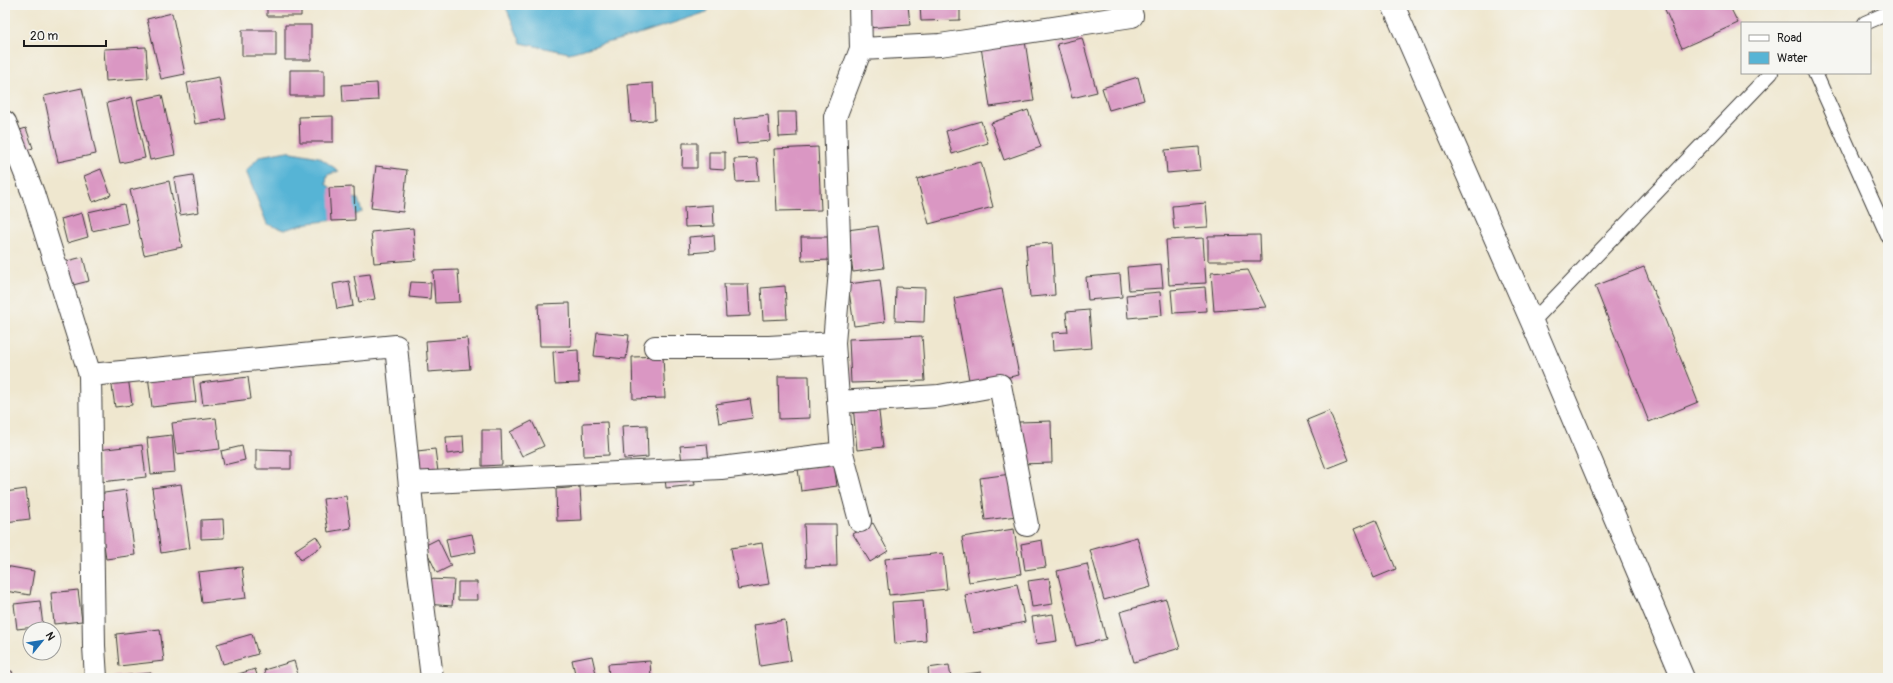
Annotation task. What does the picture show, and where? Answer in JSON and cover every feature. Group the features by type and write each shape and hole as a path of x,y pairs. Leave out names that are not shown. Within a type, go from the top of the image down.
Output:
{"street":[{"path":"860,5 861,49 835,117 840,270 834,343 842,453 860,521"},
{"path":"1393,5 1532,322 1683,678"},
{"path":"861,49 940,45 1132,16"},
{"path":"5,122 33,193 90,375 94,646 96,678"},
{"path":"655,347 769,347 834,343"},
{"path":"90,375 396,346 432,678"},
{"path":"838,402 940,396 1000,385 1027,524"},
{"path":"410,484 721,468 842,453"}],"lane":[{"path":"1867,22 1888,13"},
{"path":"1532,322 1770,74"},
{"path":"1815,74 1888,236"}],"water":[{"path":"505,5 712,5 707,12 636,35 569,53 521,43"},
{"path":"287,151 319,157 339,171 327,175 326,184 340,195 358,199 362,212 344,219 309,223 284,230 267,224 246,171 260,156"}],"building":[{"path":"267,5 301,5 301,16 267,16"},
{"path":"864,5 908,5 910,25 866,28"},
{"path":"920,5 960,5 960,20 921,21"},
{"path":"1663,5 1729,5 1738,23 1682,48"},
{"path":"172,13 185,74 161,79 147,19"},
{"path":"285,25 311,25 311,60 285,60"},
{"path":"242,30 276,30 276,56 242,56"},
{"path":"1024,34 1034,101 990,107 980,40"},
{"path":"1082,38 1097,92 1072,98 1057,44"},
{"path":"146,47 148,78 106,81 104,49"},
{"path":"290,70 324,70 324,96 290,96"},
{"path":"219,77 226,119 195,124 187,83"},
{"path":"1138,77 1144,100 1109,110 1102,88"},
{"path":"377,83 378,100 343,102 342,85"},
{"path":"653,83 655,120 631,122 628,85"},
{"path":"82,88 96,154 58,162 44,96"},
{"path":"162,95 175,155 150,160 137,100"},
{"path":"132,97 145,158 120,163 107,103"},
{"path":"1028,110 1041,147 1004,160 991,123"},
{"path":"778,112 796,112 797,136 779,137"},
{"path":"768,115 770,141 737,144 734,119"},
{"path":"333,116 333,142 300,142 299,117"},
{"path":"981,121 988,143 952,154 946,131"},
{"path":"26,128 33,148 21,152 14,132"},
{"path":"683,143 697,143 697,168 682,168"},
{"path":"818,147 821,210 777,211 774,149"},
{"path":"1199,147 1201,170 1167,173 1165,150"},
{"path":"709,152 725,152 725,170 709,169"},
{"path":"757,158 759,181 736,182 734,159"},
{"path":"981,162 993,207 929,224 917,179"},
{"path":"376,166 407,170 403,212 371,208"},
{"path":"101,169 111,195 93,202 84,176"},
{"path":"193,175 199,212 180,215 174,178"},
{"path":"169,181 182,247 144,255 130,190"},
{"path":"354,187 355,220 331,221 329,188"},
{"path":"1206,203 1208,227 1174,229 1172,206"},
{"path":"124,204 128,223 92,231 88,212"},
{"path":"713,205 714,226 685,227 684,207"},
{"path":"82,213 88,237 67,243 61,219"},
{"path":"878,226 884,268 853,272 847,230"},
{"path":"413,228 416,260 374,263 371,232"},
{"path":"714,235 715,251 690,253 689,237"},
{"path":"1260,235 1261,261 1208,261 1208,236"},
{"path":"801,237 832,237 832,260 802,261"},
{"path":"1203,238 1206,283 1169,285 1166,240"},
{"path":"1052,243 1055,295 1030,297 1026,245"},
{"path":"83,257 89,281 69,286 63,262"},
{"path":"1161,264 1163,288 1129,290 1127,267"},
{"path":"1644,267 1698,402 1649,422 1595,286"},
{"path":"458,270 460,302 435,303 433,271"},
{"path":"1248,270 1266,307 1214,311 1211,273"},
{"path":"370,274 375,299 359,302 354,276"},
{"path":"1120,274 1122,297 1088,300 1086,277"},
{"path":"880,280 885,322 854,326 848,284"},
{"path":"349,281 353,306 337,309 333,284"},
{"path":"411,282 431,283 430,299 409,297"},
{"path":"724,284 748,284 750,316 726,317"},
{"path":"785,286 787,319 763,320 761,288"},
{"path":"896,287 925,288 924,322 895,321"},
{"path":"1205,287 1207,311 1173,313 1171,290"},
{"path":"1002,289 1019,375 970,385 954,298"},
{"path":"1160,292 1162,315 1128,318 1126,295"},
{"path":"570,303 571,346 540,346 538,304"},
{"path":"1089,310 1092,348 1053,351 1052,333 1068,332 1066,312"},
{"path":"597,332 629,335 626,359 594,356"},
{"path":"922,336 925,381 851,383 849,339"},
{"path":"467,338 470,369 428,372 426,341"},
{"path":"578,350 579,383 555,384 553,352"},
{"path":"663,356 665,398 633,399 632,357"},
{"path":"192,370 196,402 152,407 148,376"},
{"path":"778,376 809,376 810,418 779,419"},
{"path":"128,377 132,405 115,407 111,379"},
{"path":"248,377 251,399 203,405 200,383"},
{"path":"750,399 753,418 719,423 716,404"},
{"path":"878,403 883,447 857,450 853,405"},
{"path":"1329,411 1349,460 1326,469 1307,420"},
{"path":"216,418 220,449 176,454 172,423"},
{"path":"532,421 544,446 522,456 510,432"},
{"path":"1051,421 1052,463 1020,464 1019,422"},
{"path":"607,422 609,455 584,456 583,423"},
{"path":"647,425 648,457 624,459 622,426"},
{"path":"482,430 501,430 502,465 482,466"},
{"path":"172,435 175,472 151,474 147,438"},
{"path":"463,436 464,452 447,454 446,437"},
{"path":"707,444 709,461 682,463 680,446"},
{"path":"142,445 146,477 101,482 97,450"},
{"path":"242,446 245,460 224,465 221,451"},
{"path":"256,449 291,450 291,469 256,469"},
{"path":"435,449 438,472 420,474 417,451"},
{"path":"834,464 837,486 801,491 798,469"},
{"path":"1011,474 1017,516 985,520 980,478"},
{"path":"694,475 695,485 666,488 665,478"},
{"path":"181,484 190,548 161,553 152,488"},
{"path":"580,487 582,520 557,521 556,489"},
{"path":"26,489 30,519 5,522 5,492"},
{"path":"126,490 135,555 106,559 97,494"},
{"path":"346,496 351,528 328,532 323,499"},
{"path":"223,519 224,538 201,539 201,520"},
{"path":"1376,520 1396,569 1374,578 1354,529"},
{"path":"873,523 888,551 870,562 853,534"},
{"path":"804,524 836,524 837,566 806,567"},
{"path":"1014,529 1021,574 969,582 962,537"},
{"path":"472,534 476,552 450,557 446,539"},
{"path":"316,536 322,546 301,560 295,550"},
{"path":"1137,537 1151,587 1104,600 1090,550"},
{"path":"438,539 451,566 437,573 424,546"},
{"path":"1042,540 1046,567 1025,570 1021,544"},
{"path":"762,543 769,584 738,589 731,548"},
{"path":"943,553 947,589 889,595 885,559"},
{"path":"1087,564 1106,639 1076,646 1057,571"},
{"path":"5,566 34,571 30,595 5,591"},
{"path":"242,567 246,598 202,603 198,572"},
{"path":"1049,578 1053,604 1032,607 1028,581"},
{"path":"427,579 454,580 452,606 425,604"},
{"path":"458,582 477,582 478,600 458,600"},
{"path":"1017,584 1025,622 973,633 965,595"},
{"path":"78,590 82,621 62,623 62,621 54,621 51,593"},
{"path":"1166,599 1180,648 1134,662 1120,612"},
{"path":"923,600 926,641 895,644 892,602"},
{"path":"40,601 42,621 22,621 22,628 17,629 14,604"},
{"path":"1053,614 1057,641 1036,644 1032,617"},
{"path":"785,620 791,661 760,666 754,625"},
{"path":"160,629 164,661 119,666 116,634"},
{"path":"252,634 258,654 223,664 217,644"},
{"path":"592,656 597,678 576,678 572,660"},
{"path":"294,661 299,678 266,678 264,670"},
{"path":"650,661 651,678 609,678 608,664"},
{"path":"949,665 951,678 929,678 928,668"},
{"path":"255,669 258,678 225,678"},
{"path":"12,671 14,678 5,678 5,672"},
{"path":"981,672 982,678 960,678 960,675"},
{"path":"151,673 152,678 112,678 112,677"}]}
